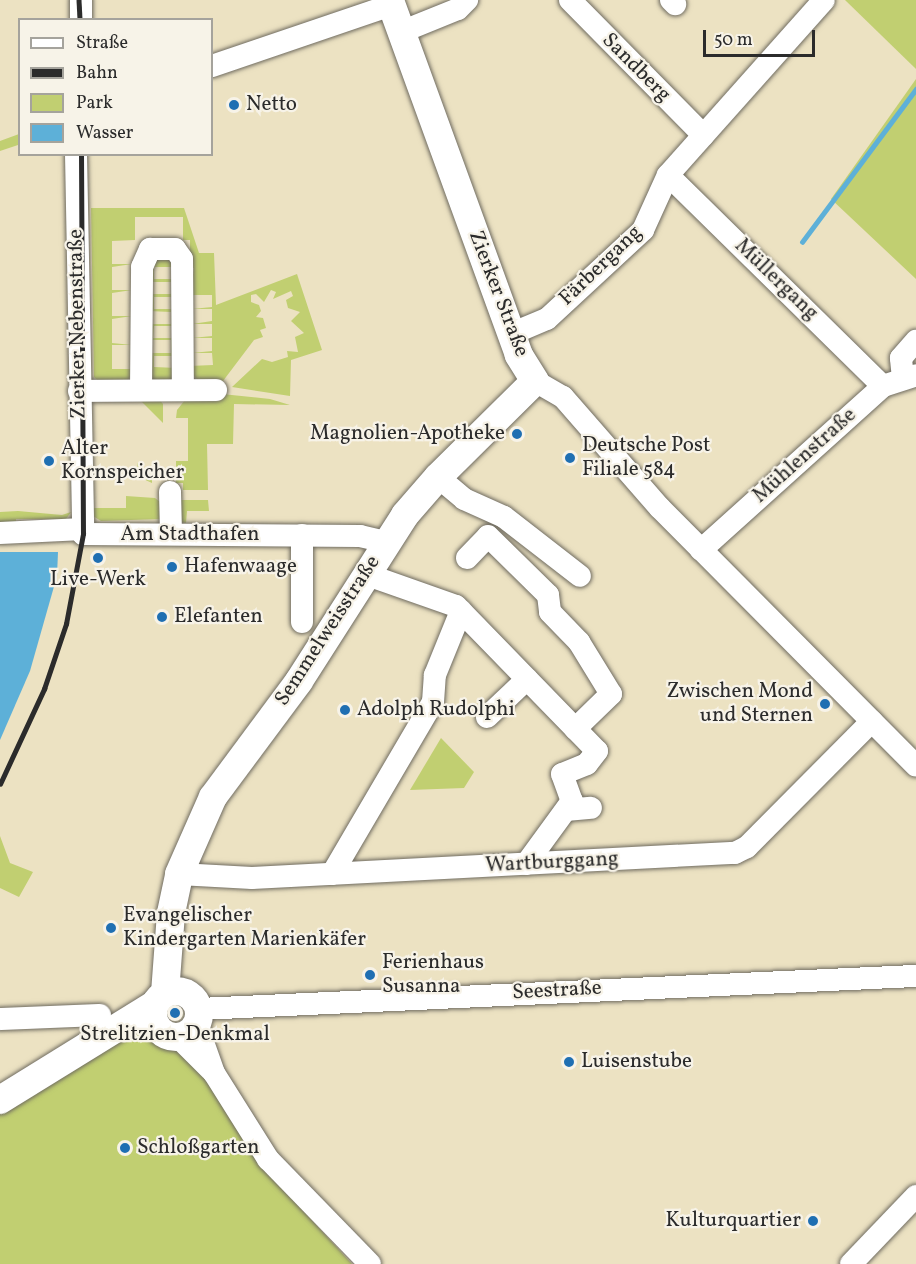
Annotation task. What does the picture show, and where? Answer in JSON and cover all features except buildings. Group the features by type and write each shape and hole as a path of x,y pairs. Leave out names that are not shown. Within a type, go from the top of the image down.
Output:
{"main road":[{"name":"Zierker Straße","path":"395,14 520,332 535,381"},
{"name":"Semmelweisstraße","path":"177,1012 171,913 179,874 213,797 299,681 385,542 438,477 535,381"},
{"path":"0,1100 107,1021 177,1012"}],"street":[{"path":"81,0 81,18"},
{"path":"213,66 395,14 455,0"},
{"path":"395,14 458,9 467,0"},
{"name":"Sandberg","path":"570,0 703,135"},
{"path":"668,175 824,0"},
{"name":"Zierker Nebenstraße","path":"76,156 79,391 84,530"},
{"name":"Färbergang","path":"520,332 548,319 643,230 668,175"},
{"name":"Müllergang","path":"668,175 901,380"},
{"path":"141,390 142,267 150,249 175,249 182,259 183,390"},
{"path":"901,380 901,358 916,341"},
{"name":"Mühlenstraße","path":"701,550 901,380"},
{"name":"Zierker Straße","path":"535,381 563,397 701,550 916,766"},
{"path":"79,391 216,390"},
{"path":"438,477 464,499 486,507 519,528 580,576"},
{"path":"170,492 171,534"},
{"name":"Am Stadthafen","path":"0,533 84,530 82,534 360,536 385,542"},
{"path":"302,536 302,622"},
{"path":"467,558 488,536 548,595 550,612 579,642 611,694 575,729"},
{"path":"365,574 461,611 597,753 587,764 562,774 571,793 566,810 526,864"},
{"path":"332,874 431,706 437,669 461,611"},
{"path":"487,717 527,679"},
{"name":"Wartburggang","path":"179,874 252,878 735,852 747,847 872,722"},
{"path":"566,810 591,808"},
{"name":"Seestraße","path":"177,1012 916,976"},
{"path":"177,1012 274,1166 370,1264"},
{"path":"0,1019 107,1021"},
{"path":"851,1264 916,1196"}],"green space":[{"path":"845,0 916,0 916,69"},
{"path":"916,79 916,279 831,199"},
{"path":"18,134 18,145 0,151 0,141"},
{"path":"91,208 184,208 199,253 214,253 216,305 297,274 322,350 291,360 290,396 232,387 262,359 272,362 288,357 287,351 298,352 295,337 304,333 291,321 300,312 288,308 286,300 293,296 291,291 273,299 276,292 271,290 264,302 256,294 251,295 251,302 259,305 261,311 256,317 263,318 266,328 260,330 263,337 254,340 223,381 200,382 191,373 189,366 213,365 212,353 192,353 212,351 212,338 192,338 212,336 212,324 192,324 212,321 212,309 192,309 212,307 212,295 190,295 194,268 190,267 190,240 183,240 183,217 135,217 135,240 112,241 112,264 132,264 112,267 112,290 132,290 112,293 112,316 132,316 112,319 112,343 132,345 112,345 112,369 135,369 127,382 98,381 94,377"},
{"path":"163,253 177,267 154,267 154,279 177,279 177,297 154,297 154,309 177,309 177,326 154,326 153,338 177,338 177,356 154,356 154,367 177,368 174,378 160,384 150,378 147,353 171,353 171,340 148,340 148,324 171,324 171,312 148,311 148,294 171,294 171,282 148,282 148,267"},
{"path":"222,394 270,399 290,405 234,404 233,444 207,444 208,490 183,490 183,483 176,483 176,461 188,461 188,418 176,418 177,410 185,400"},
{"path":"158,398 163,404 163,423 140,400"},
{"path":"137,463 152,478 152,483 139,477"},
{"path":"126,496 155,498 160,502 161,519 101,521 93,516 91,508 126,508"},
{"path":"180,500 208,500 209,511 187,511 186,523 181,522"},
{"path":"18,511 62,515 71,512 66,519 16,519 16,525 0,526 0,512"},
{"path":"441,738 474,772 464,788 410,790"},
{"path":"0,836 10,863 33,872 19,897 0,888"},
{"name":"Schloßgarten","path":"143,1032 159,1037 206,1072 272,1177 352,1264 0,1264 0,1110 129,1034"}],"water":[{"path":"0,552 58,552 57,576 30,671 0,740"}],"waterway":[{"path":"802,242 916,89"}],"railway":[{"path":"79,0 80,18"},
{"path":"0,784 44,689 66,624 83,534 81,156"}],"place":[{"name":"Netto","path":"234,105"},
{"name":"Magnolien-Apotheke","path":"517,434"},
{"name":"Deutsche Post Filiale 584","path":"570,458"},
{"name":"Alter Kornspeicher","path":"49,461"},
{"name":"Live-Werk","path":"98,558"},
{"name":"Hafenwaage","path":"172,567"},
{"name":"Elefanten","path":"162,617"},
{"name":"Zwischen Mond und Sternen","path":"825,704"},
{"name":"Adolph Rudolphi","path":"345,710"},
{"name":"Evangelischer Kindergarten Marienkäfer","path":"111,928"},
{"name":"Ferienhaus Susanna","path":"370,975"},
{"name":"Strelitzien-Denkmal","path":"175,1013"},
{"name":"Luisenstube","path":"569,1062"},
{"name":"Schloßgarten","path":"125,1148"},
{"name":"Kulturquartier","path":"813,1221"}]}
